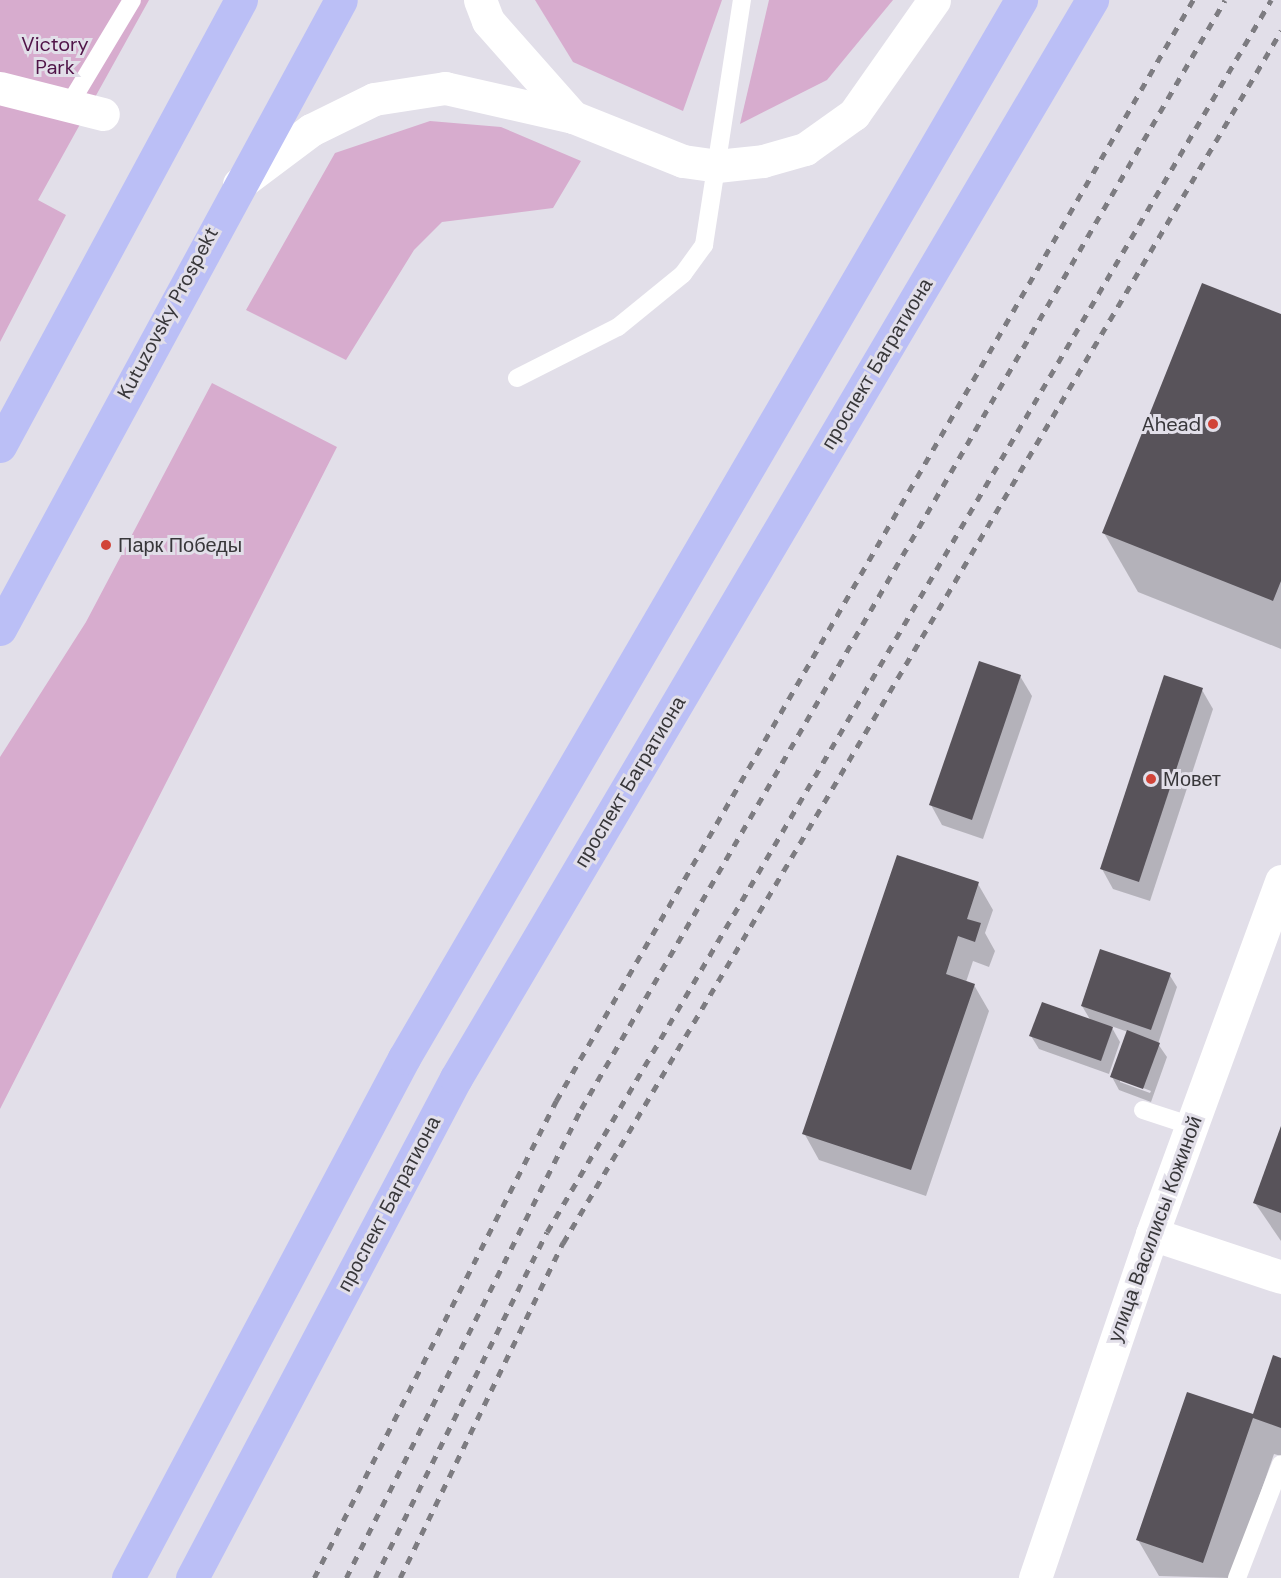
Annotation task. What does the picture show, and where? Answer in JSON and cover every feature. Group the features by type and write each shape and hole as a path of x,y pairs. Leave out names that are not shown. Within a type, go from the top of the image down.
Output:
{"main road":[{"path":"0,446 241,0"},
{"name":"Kutuzovsky Prospekt","path":"0,629 235,187 341,0"},
{"path":"128,1578 404,1058 1021,0"},
{"name":"проспект Багратиона","path":"192,1578 456,1078 1092,0"}],"street":[{"path":"480,0 488,21 573,117"},
{"path":"235,187 311,130 374,99 445,88 573,117 683,161 717,166 763,161 805,149 854,114 934,0"},
{"path":"0,88 103,114"},
{"name":"улица Василисы Кожиной","path":"1035,1578 1152,1234 1281,881"},
{"path":"1152,1234 1281,1277"}],"lane":[{"path":"69,105 132,0"},
{"path":"517,378 618,327 684,274 704,245 742,0"},
{"path":"1143,1110 1192,1126"},
{"path":"1237,1578 1281,1464"}],"green space":[{"name":"Victory Park","path":"0,0 149,0 38,200 66,215 0,342"},
{"path":"535,0 722,0 683,111 573,62"},
{"path":"769,0 893,0 827,80 740,124"},
{"path":"430,121 501,127 581,161 553,208 442,222 414,250 346,360 246,310 335,153"},
{"path":"212,383 337,447 0,1109 0,757 86,622"}],"building":[{"name":"Ahead","path":"1202,283 1281,314 1281,581 1273,601 1102,533"},
{"path":"979,661 1021,675 972,820 929,805"},
{"name":"Мовет","path":"1164,675 1203,688 1139,882 1100,869"},
{"path":"897,855 979,882 967,919 981,923 975,942 958,936 946,974 975,984 911,1170 802,1134"},
{"path":"1100,949 1171,973 1151,1030 1081,1006"},
{"path":"1042,1002 1113,1027 1101,1061 1029,1036"},
{"path":"1127,1030 1160,1043 1143,1089 1110,1077"},
{"path":"1281,1126 1281,1213 1253,1203"},
{"path":"1273,1355 1281,1358 1281,1428 1253,1418 1203,1563 1136,1540 1187,1392 1253,1414"}],"railway":[{"path":"314,1578 556,1101 1193,0"},
{"path":"346,1578 581,1109 1225,0"},
{"path":"375,1578 547,1232 1271,0"},
{"path":"400,1578 563,1243 1281,31"}],"place":[{"name":"Ahead","path":"1213,424"},
{"name":"Парк Победы","path":"106,545"},
{"name":"Мовет","path":"1151,779"}]}
